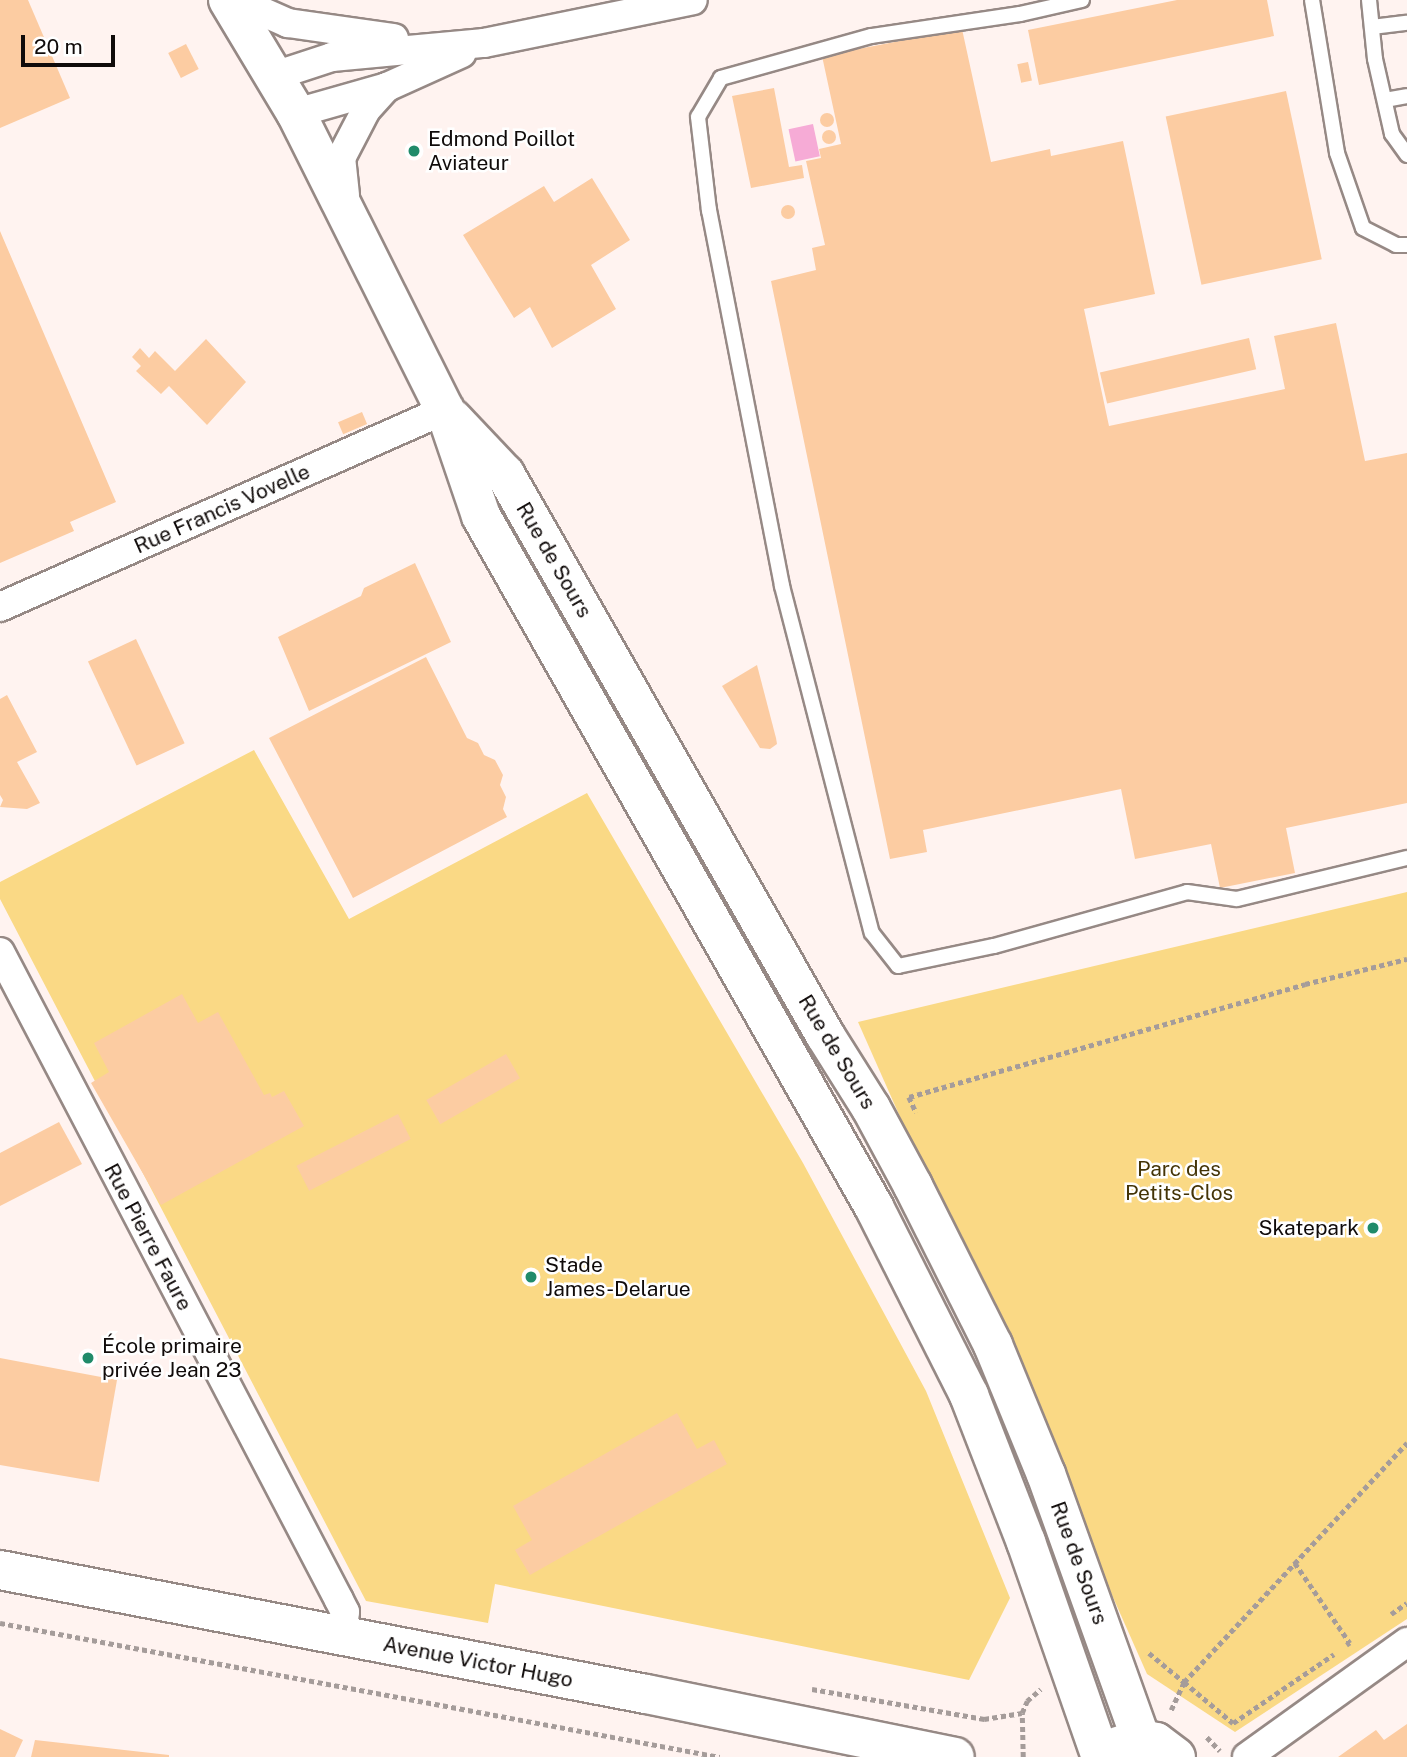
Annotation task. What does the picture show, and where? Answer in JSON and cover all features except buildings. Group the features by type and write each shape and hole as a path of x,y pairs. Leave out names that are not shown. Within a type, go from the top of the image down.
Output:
{"main road":[{"name":"Rue de Sours","path":"228,0 296,113 445,410 481,516 874,1207 963,1383 1027,1542 1101,1757"},
{"name":"Rue de Sours","path":"445,410 505,474 825,1035 871,1108 913,1186 1004,1371 1046,1474 1141,1739"},
{"name":"Avenue Victor Hugo","path":"0,1570 955,1757"},
{"path":"1106,1757 1118,1745 1141,1739 1156,1742 1176,1757"}],"street":[{"path":"236,0 288,23 369,36 484,43"},
{"path":"274,76 332,57 484,43 693,0"},
{"path":"296,113 387,87 484,43"},
{"path":"348,219 341,158 366,110 387,87"},
{"name":"Rue Francis Vovelle","path":"0,607 445,410"},
{"name":"Rue Pierre Faure","path":"0,952 340,1600 345,1612 342,1636"},
{"path":"1247,1757 1407,1642"}],"lane":[{"path":"1082,0 1020,15 871,36 721,78 698,117 709,211 782,586 872,933 898,966 994,946 1187,892 1237,899 1407,858"},
{"path":"1312,0 1337,153 1363,228 1396,245 1407,245"},
{"path":"1368,0 1392,135 1407,155"},
{"path":"1372,27 1407,23"},
{"path":"1385,100 1407,96"}],"path":[{"path":"921,1122 909,1097 1305,984 1407,959"},
{"path":"1171,1710 1184,1682 1407,1443"},
{"path":"1144,1641 1147,1652 1233,1723 1350,1643 1295,1563"},
{"path":"0,1623 720,1757"},
{"path":"1023,1757 1022,1713 1027,1701 1036,1691 1074,1678"}],"green space":[{"name":"Stade James-Delarue","path":"254,750 349,919 587,793 803,1163 926,1391 1010,1598 969,1680 495,1584 488,1623 366,1601 0,899 0,882"},
{"name":"Parc des Petits-Clos","path":"1407,892 1407,1619 1235,1732 1147,1674 858,1022"}],"shaded area":[{"path":"813,124 820,156 795,161 789,129"}],"place":[{"name":"Edmond Poillot Aviateur","path":"414,151"},
{"name":"Skatepark","path":"1373,1228"},
{"name":"Stade James-Delarue","path":"531,1277"},
{"name":"École primaire privée Jean 23","path":"88,1358"}]}
